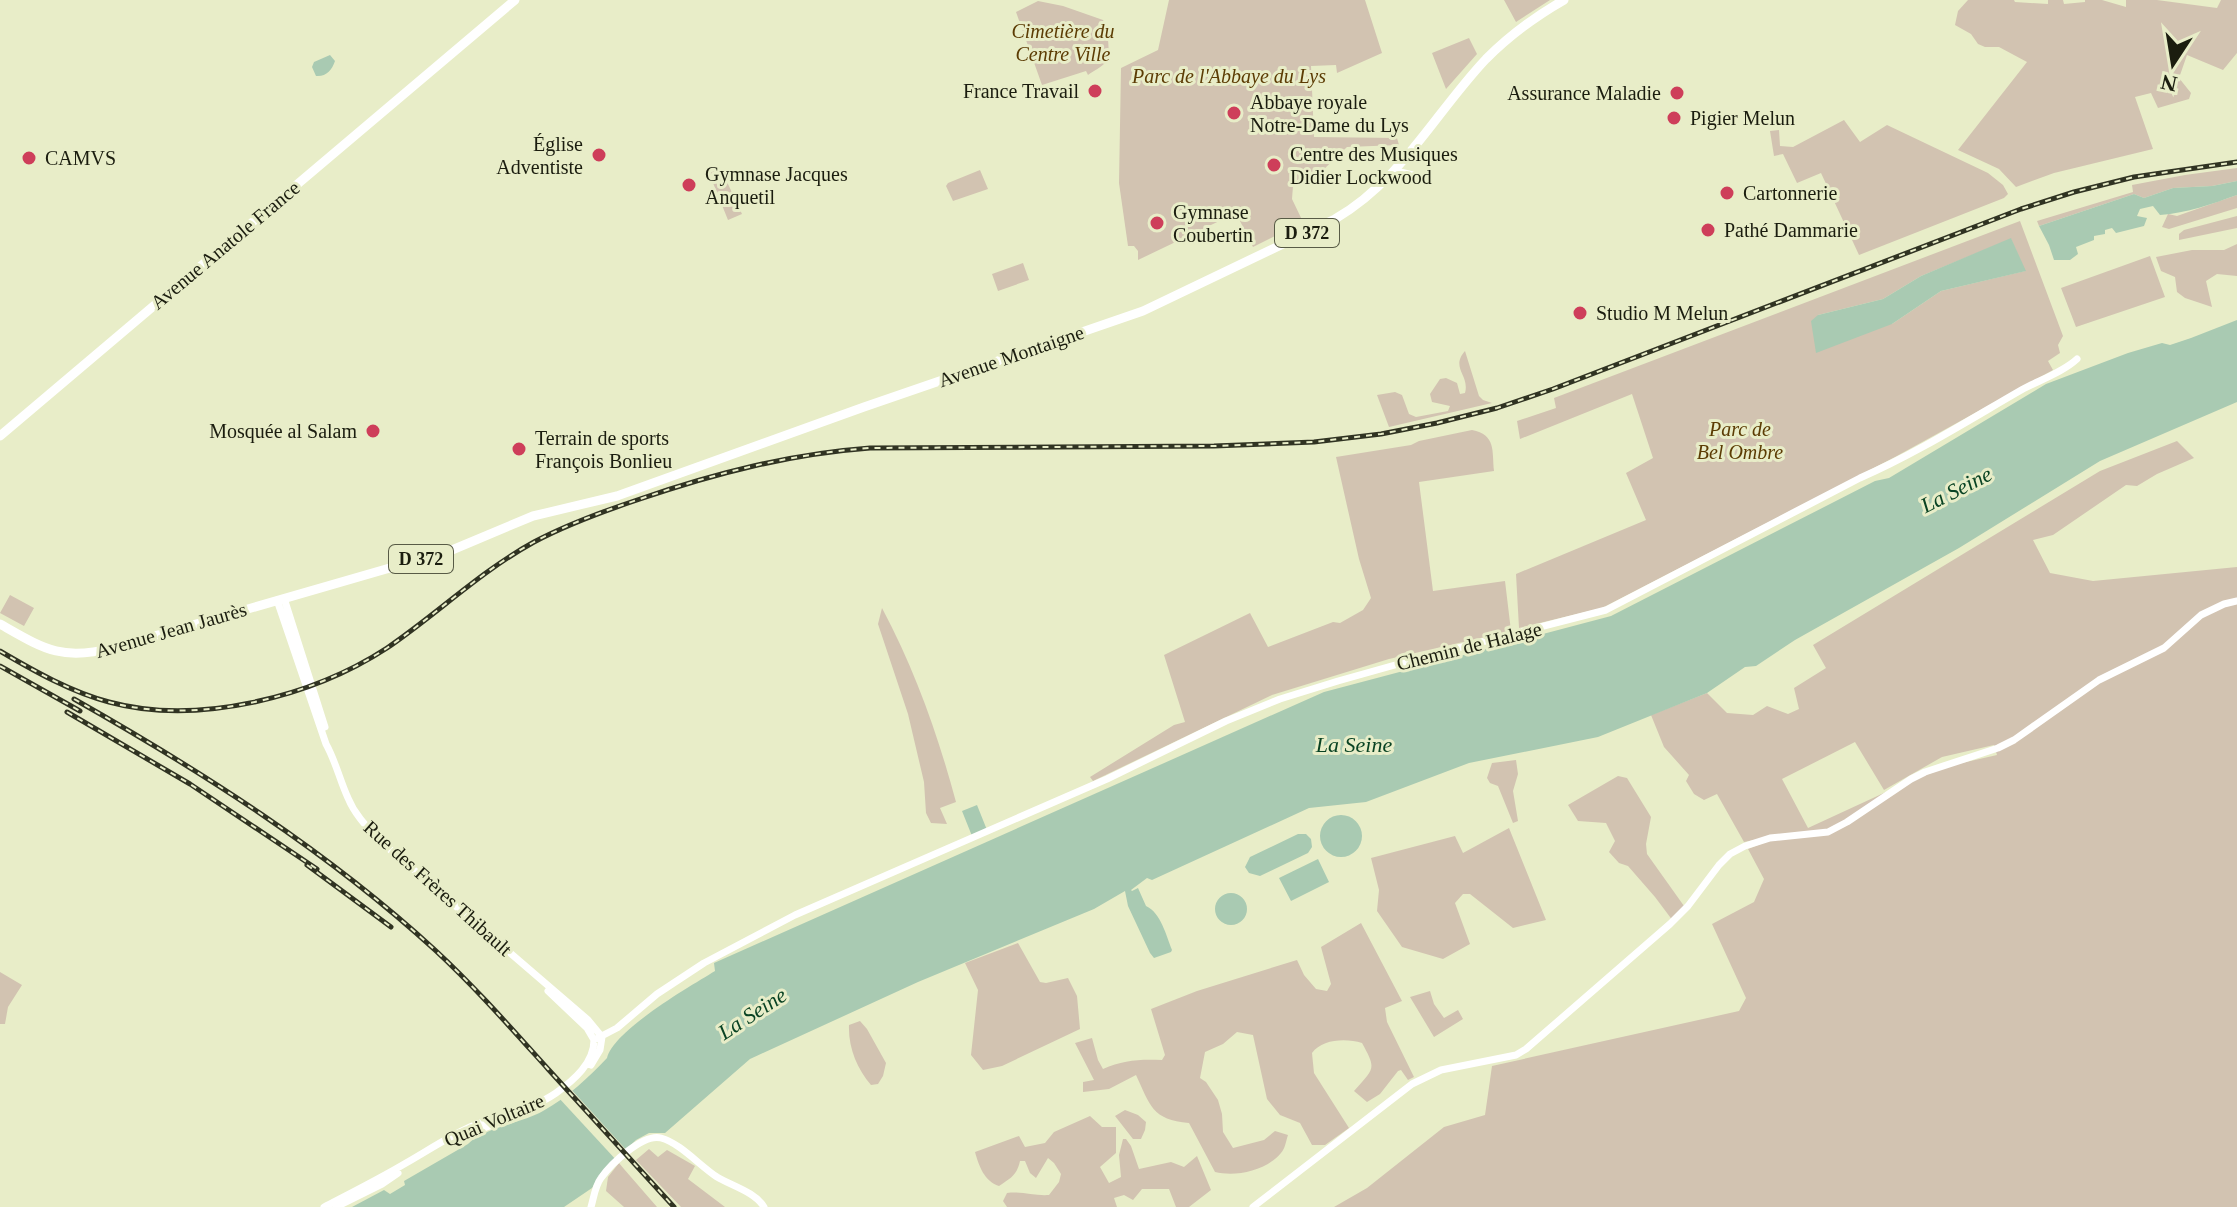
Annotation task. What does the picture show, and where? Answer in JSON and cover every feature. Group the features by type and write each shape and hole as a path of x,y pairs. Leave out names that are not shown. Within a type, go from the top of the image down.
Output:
{"main road":[{"name":"Avenue Anatole France","path":"0,436 515,0"},
{"name":"Avenue Montaigne","path":"523,520 617,496 1143,311 1335,219 1365,199 1393,172 1486,59 1564,0"},
{"name":"Avenue Jean Jaurès","path":"0,624 51,650 76,655 113,648 452,550 523,520"}],"street":[{"path":"1393,172 1413,175"},
{"name":"Chemin de Halage","path":"841,894 1107,779 1226,721 1280,699 1427,656 1606,610 1894,463 2077,359"},
{"path":"292,619 298,594"},
{"name":"Rue des Frères Thibault","path":"280,599 292,619 331,744 332,756"},
{"name":"Rue des Frères Thibault","path":"280,599 326,744 348,798 366,826 588,1020 598,1038"},
{"path":"1253,1207 1429,1074 1516,1055 1526,1049 1670,924 1730,854 1770,838 1828,832 1918,776 1998,748 2099,680 2164,648 2201,615 2237,601"},
{"name":"Quai Voltaire","path":"324,1207 470,1127 547,1099 581,1070 598,1038 617,1028 657,994 704,963 841,894"},
{"name":"Quai Voltaire","path":"336,1207 382,1184 462,1136 522,1116 551,1101 591,1065 600,1050 598,1038"},
{"path":"591,1207 600,1179 623,1156 648,1138 659,1137 758,1200 764,1207"}],"green space":[{"name":"Parc de l'Abbaye du Lys","path":"1169,0 1365,0 1382,53 1337,73 1336,65 1311,66 1314,137 1397,138 1399,145 1347,147 1321,172 1293,186 1292,199 1303,222 1253,247 1236,213 1138,260 1138,251 1134,246 1128,246 1119,183 1121,68 1158,50"},
{"path":"1504,0 1550,0 1516,22"},
{"path":"1968,0 2048,4 2048,0 2063,0 2064,4 2102,0 2126,7 2126,0 2157,0 2217,8 2221,0 2237,0 2237,53 2223,70 2187,55 2179,78 2191,93 2189,99 2158,108 2151,93 2135,97 2153,149 2054,173 2016,187 1999,169 1958,150 2027,62 1999,47 1978,44 1971,34 1955,25 1958,11"},
{"name":"Cimetière du Centre Ville","path":"1038,1 1103,20 1108,41 1106,62 1088,75 1086,71 1042,85 1016,12"},
{"path":"1469,38 1477,54 1446,89 1432,53"},
{"path":"1844,120 1860,142 1887,125 1988,173 2003,185 2008,194 1859,255 1821,173 1797,183 1783,154 1774,156 1770,131 1779,130 1780,146 1793,147"},
{"path":"2237,168 2237,181 2173,188 2144,198 2134,194 2039,226 2037,221 2133,192 2132,185"},
{"path":"721,169 742,214 728,220 709,173"},
{"path":"980,170 988,189 953,201 946,186 948,183"},
{"path":"2237,195 2237,208 2169,229 2162,227 2168,214 2177,216"},
{"path":"2237,216 2237,228 2179,240 2179,234 2184,230"},
{"name":"Parc de Bel Ombre","path":"2020,221 2063,336 2058,345 2060,353 2048,361 2053,370 1895,457 1602,608 1519,628 1516,574 1646,520 1626,473 1653,458 1632,394 1520,439 1517,421 1556,408 1554,398","holes":["2011,239 2025,271 1941,291 1892,324 1818,315 1883,299 1921,276"]},
{"path":"2237,244 2237,276 2217,274 2206,281 2212,307 2177,292 2175,277 2161,271 2156,257 2192,250 2224,250"},
{"path":"2150,256 2165,297 2076,327 2061,288"},
{"path":"1023,263 1029,280 998,291 992,274"},
{"path":"1465,351 1479,396 1492,403 1389,427 1377,395 1395,392 1402,395 1409,414 1416,417 1448,411 1450,406 1432,402 1430,394 1440,379 1446,378 1457,383 1460,394 1465,393 1459,362"},
{"path":"1472,430 1489,440 1494,471 1419,482 1433,591 1505,581 1511,631 1389,659 1272,695 1093,781 1090,777 1174,725 1185,722 1164,655 1250,613 1268,647 1333,622 1340,623 1363,610 1371,598 1336,457 1411,445"},
{"path":"2177,441 2194,458 2137,486 2126,485 2053,535 2033,540 2050,573 2093,581 2237,567 2237,1207 1334,1207 1367,1188 1444,1127 1485,1115 1492,1066 1739,1011 1746,998 1712,924 1754,902 1764,879 1748,849 1789,833 1744,842 1717,794 1704,800 1694,794 1686,781 1689,775 1664,747 1651,715 1707,693 1727,713 1753,715 1767,706 1788,714 1799,709 1794,688 1826,668 1813,645 2100,471","holes":["1855,742 1884,790 1942,757 1994,745 1997,755 1953,765 1912,780 1808,828 1782,779"]},
{"path":"10,595 34,608 24,626 0,613"},
{"path":"882,608 915,679 949,777 956,802 940,808 947,824 931,823 926,813 924,782 908,714 878,624"},
{"path":"1516,760 1518,774 1513,791 1518,821 1513,823 1498,786 1487,778 1492,763"},
{"path":"1618,776 1627,778 1651,817 1647,854 1684,906 1673,921 1628,866 1619,863 1609,852 1615,841 1606,823 1578,821 1568,805"},
{"path":"1509,828 1546,920 1513,928 1470,894 1463,894 1455,903 1470,944 1443,959 1402,947 1377,911 1379,890 1371,858 1455,836 1463,853"},
{"path":"1361,923 1402,1001 1385,1008 1387,1022 1414,1077 1408,1080 1401,1070 1398,1071 1380,1094 1367,1102 1354,1091 1371,1068 1362,1043 1335,1041 1316,1048 1312,1053 1314,1073 1349,1128 1325,1145 1312,1145 1300,1123 1280,1115 1267,1099 1253,1035 1237,1032 1223,1044 1205,1052 1200,1078 1218,1100 1223,1132 1233,1148 1264,1140 1275,1131 1288,1135 1281,1153 1259,1168 1232,1174 1215,1172 1189,1123 1167,1118 1154,1109 1136,1075 1109,1089 1083,1092 1083,1082 1094,1080 1075,1043 1092,1038 1103,1069 1132,1061 1162,1060 1165,1055 1151,1009 1197,991 1297,960 1316,989 1327,991 1331,984 1321,947"},
{"path":"1018,943 1040,982 1068,978 1077,996 1080,1029 1002,1066 983,1070 971,1055 978,990 965,963"},
{"path":"0,972 22,985 8,1007 5,1024 0,1024"},
{"path":"1430,991 1434,1004 1444,1018 1458,1010 1463,1019 1434,1037 1410,997"},
{"path":"860,1021 886,1063 878,1084 871,1085 866,1079 852,1049 849,1025"},
{"path":"1125,1110 1146,1122 1141,1139 1133,1139 1115,1116"},
{"path":"1090,1116 1102,1127 1116,1127 1116,1153 1100,1167 1109,1183 1121,1177 1119,1155 1123,1139 1126,1139 1139,1169 1171,1162 1184,1167 1197,1156 1211,1190 1189,1207 1176,1207 1169,1189 1142,1189 1133,1200 1124,1195 1114,1198 1117,1207 1007,1207 1003,1201 1007,1193 1049,1195 1061,1174 1048,1158 1036,1178 1025,1161 1020,1161 1013,1176 999,1186 986,1177 975,1152 1019,1136 1025,1147 1045,1143 1054,1132"},
{"path":"649,1149 658,1157 667,1150 695,1166 688,1179 725,1207 681,1207 636,1160"},
{"path":"619,1163 657,1207 624,1207 606,1191 608,1177"}],"water":[{"path":"330,55 335,61 332,67 326,74 316,76 312,67 314,62"},
{"path":"2237,181 2237,195 2199,208 2160,215 2153,206 2140,209 2137,216 2147,218 2144,226 2116,233 2112,228 2105,230 2105,234 2094,236 2094,240 2076,247 2078,254 2070,260 2054,260 2039,226 2134,194 2144,198 2173,188"},
{"path":"2011,238 2026,271 1941,291 1892,324 1816,353 1811,321 1818,315 1883,299 1921,276"},
{"name":"La Seine","path":"2237,320 2237,402 2100,461 1959,548 1795,640 1756,666 1745,667 1707,693 1598,737 1469,763 1366,802 1309,808 1152,880 1147,878 1131,890 1138,888 1146,906 1159,919 1171,952 1154,958 1150,953 1128,906 1125,891 1094,909 918,982 750,1059 665,1133 649,1133 636,1140 601,1173 592,1188 564,1207 352,1207 384,1190 390,1194 405,1185 404,1181 475,1138 552,1106 592,1073 637,1022 715,971 714,963 1324,692 1611,616 1875,481 1889,478 2046,384 2128,353 2162,343 2170,345"},
{"path":"977,805 987,830 972,836 962,811"},
{"path":"1341,815 1356,821 1362,836 1356,851 1341,857 1326,851 1320,836 1326,821"},
{"path":"1298,834 1306,834 1311,839 1312,847 1308,853 1260,876 1249,873 1245,867 1250,857"},
{"path":"1318,859 1329,882 1291,901 1279,878"},
{"path":"1231,893 1243,897 1247,909 1243,921 1231,925 1219,921 1215,909 1219,897"}],"pier":[{"path":"570,1088 629,1153 618,1162 558,1097"}],"railway":[{"path":"0,651 67,687 95,698 143,709 179,711 253,702 324,680 387,648 496,566 547,535 613,508 725,473 782,460 870,448 1214,446 1314,442 1437,423 1497,408 1553,389 2021,209 2134,177 2237,162"},
{"path":"0,666 80,711"},
{"path":"74,699 262,814 394,914 479,993 674,1207"},
{"path":"67,712 190,784 317,869"},
{"path":"307,865 391,927"}],"place":[{"name":"France Travail","path":"1095,91"},
{"name":"Assurance Maladie","path":"1677,93"},
{"name":"Abbaye royale Notre-Dame du Lys","path":"1234,113"},
{"name":"Pigier Melun","path":"1674,118"},
{"name":"Église Adventiste","path":"599,155"},
{"name":"CAMVS","path":"29,158"},
{"name":"Centre des Musiques Didier Lockwood","path":"1274,165"},
{"name":"Gymnase Jacques Anquetil","path":"689,185"},
{"name":"Cartonnerie","path":"1727,193"},
{"name":"Gymnase Coubertin","path":"1157,223"},
{"name":"Pathé Dammarie","path":"1708,230"},
{"name":"Studio M Melun","path":"1580,313"},
{"name":"Mosquée al Salam","path":"373,431"},
{"name":"Terrain de sports François Bonlieu","path":"519,449"}]}
